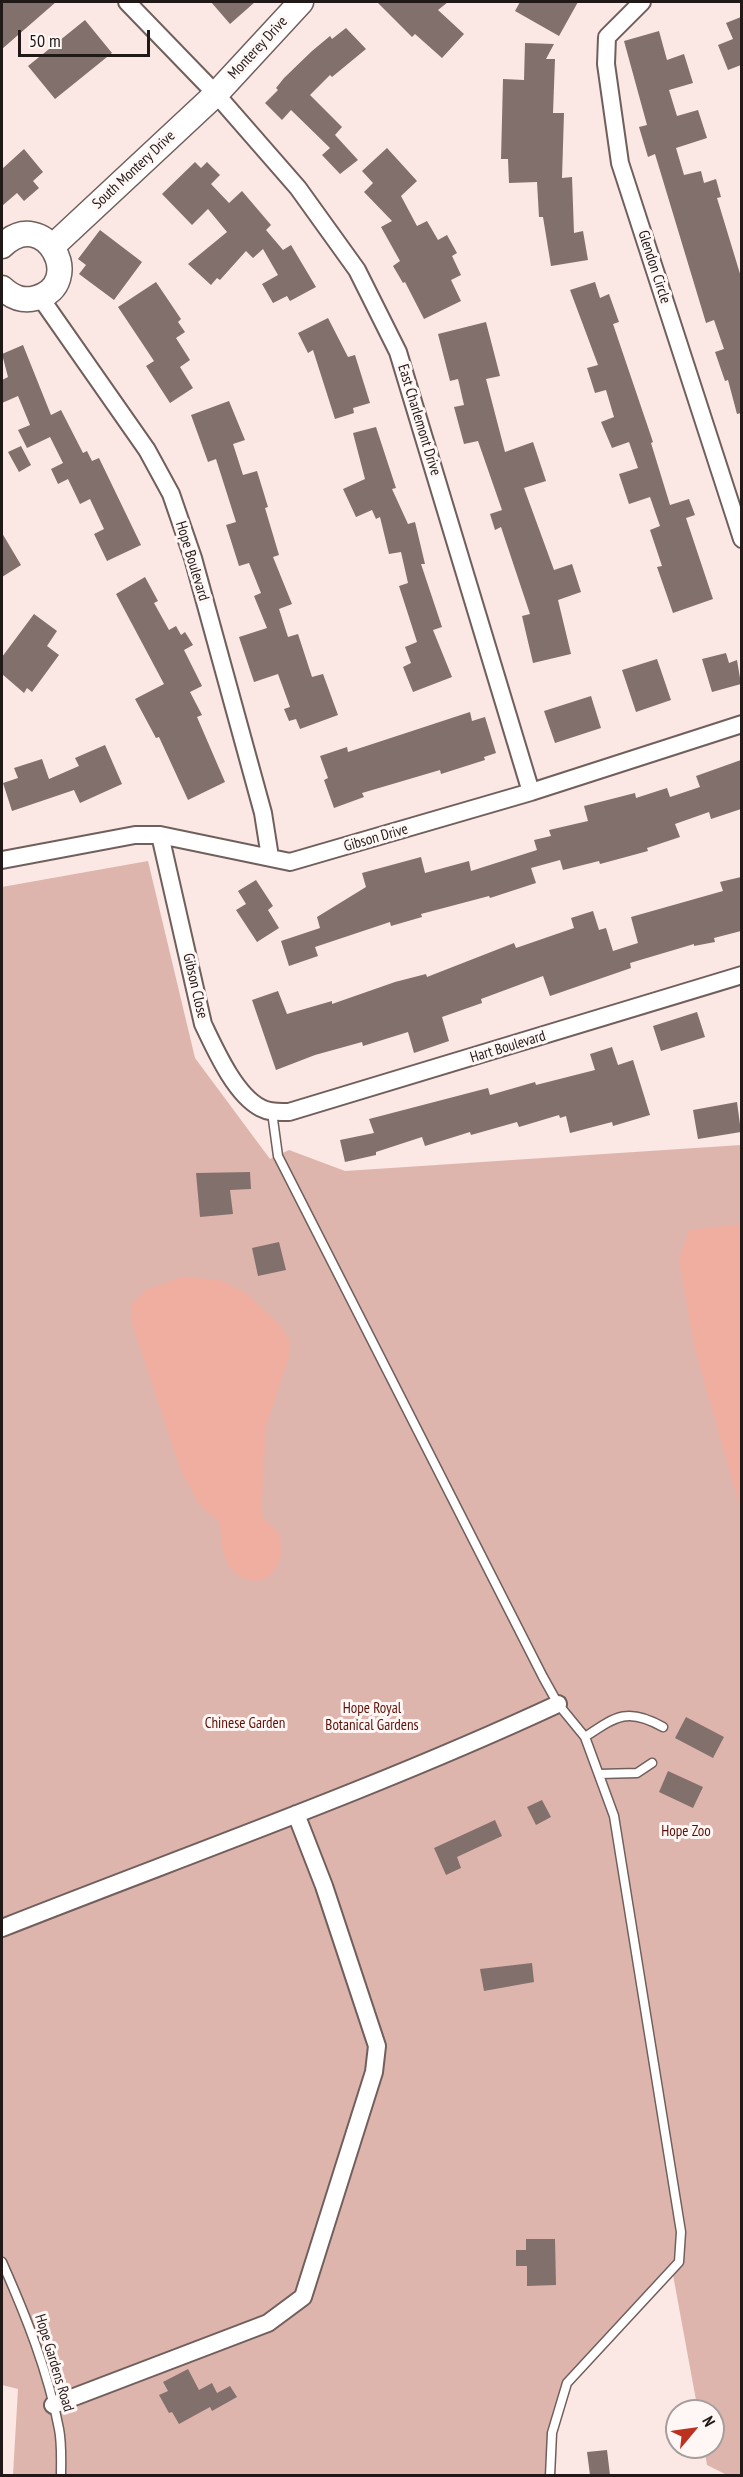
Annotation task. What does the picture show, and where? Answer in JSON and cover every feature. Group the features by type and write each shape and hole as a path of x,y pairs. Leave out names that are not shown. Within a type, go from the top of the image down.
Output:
{"street":[{"name":"East Charlemont Drive","path":"127,2 216,94 298,188 357,270 398,352 531,792"},
{"name":"Monterey Drive","path":"216,94 301,2"},
{"name":"Glendon Circle","path":"642,2 623,18 607,37 606,64 620,163 741,539"},
{"name":"South Montery Drive","path":"53,246 216,94"},
{"path":"2,246 8,239 27,234 37,235 53,246 60,265 55,284 40,297 19,299 2,288"},
{"name":"Hope Boulevard","path":"40,297 147,450 171,494 193,558 263,813 270,858"},
{"name":"Gibson Drive","path":"2,860 135,835 160,835 290,862 531,792 741,724"},
{"name":"Gibson Close","path":"160,835 203,1024 216,1053 249,1099 261,1108 273,1112"},
{"name":"Hart Boulevard","path":"273,1112 289,1112 741,977"},
{"path":"2,1928 296,1814 491,1735 558,1704"},
{"path":"53,2405 268,2323 303,2297 374,2072 377,2046 324,1886 296,1814"}],"lane":[{"path":"273,1112 279,1156 558,1704 585,1737 614,1816 681,2232 679,2262 567,2384 552,2433 550,2475"},
{"path":"585,1737 605,1723 626,1714 646,1717 663,1728"},
{"path":"599,1774 637,1773 651,1763"},
{"name":"Hope Gardens Road","path":"2,2262 4,2276 30,2326 53,2405 60,2431 61,2475"}],"green space":[{"name":"Hope Royal Botanical Gardens","path":"148,861 195,1058 270,1159 289,1150 345,1171 741,1145 741,2475 727,2475 707,2465 706,2459 725,2459 725,2399 696,2399 671,2264 563,2386 546,2475 13,2475 18,2389 2,2385 2,887"}],"shaded area":[{"path":"742,1224 741,1511 694,1346 679,1259 689,1230"},
{"path":"182,1277 220,1280 247,1294 281,1326 289,1339 290,1353 266,1427 261,1513 279,1534 281,1553 271,1575 262,1579 243,1578 228,1563 222,1548 220,1523 199,1504 181,1471 132,1323 131,1304 146,1290"}],"building":[{"path":"2,2 56,2 2,49"},
{"path":"211,2 255,2 230,24"},
{"path":"377,2 448,2 438,10 464,34 442,58 415,34 412,37"},
{"path":"520,2 578,2 559,36 515,11"},
{"path":"741,17 741,65 728,70 718,45 733,39 726,23"},
{"path":"85,20 112,53 55,99 28,66"},
{"path":"346,28 366,49 332,77 330,75 310,95 342,127 335,135 358,160 340,174 322,155 330,148 291,110 282,120 265,103 278,90 276,88 284,78 312,51 330,36 332,39"},
{"path":"659,31 667,60 684,54 693,83 669,90 677,116 698,110 707,138 676,148 684,175 701,171 704,183 716,179 721,197 717,198 741,277 741,413 737,414 728,380 725,381 715,352 724,349 714,320 706,323 655,154 648,157 639,127 647,125 624,41"},
{"path":"525,43 554,44 546,59 555,59 553,113 564,113 562,178 572,177 574,233 583,231 588,260 551,266 543,217 539,217 537,182 509,183 508,159 501,159 503,79 524,80"},
{"path":"387,148 417,181 401,196 417,226 427,221 438,240 447,235 457,253 452,256 461,275 451,280 461,301 424,319 405,282 403,283 393,266 400,261 381,227 392,221 364,192 373,183 362,171"},
{"path":"24,149 43,172 33,181 39,188 24,201 17,193 2,206 2,169"},
{"path":"195,162 201,168 207,162 220,175 211,184 229,203 242,191 271,225 266,230 283,250 291,245 316,287 290,301 287,296 273,303 262,284 278,275 263,249 253,258 246,251 220,280 217,278 211,285 188,264 227,232 208,209 192,225 162,194"},
{"path":"100,230 142,262 114,300 79,274 86,265 78,259"},
{"path":"156,282 181,319 178,322 185,332 176,338 190,360 180,367 193,388 170,403 146,366 154,361 118,307"},
{"path":"595,282 600,298 609,294 619,322 613,324 653,442 651,443 670,505 689,499 695,515 686,518 713,599 673,613 657,567 662,566 650,530 660,526 650,497 629,504 619,474 638,468 629,442 612,448 601,422 614,417 606,390 595,393 587,368 598,365 570,290"},
{"path":"328,318 348,357 355,355 370,403 353,408 354,413 335,419 313,350 308,353 298,333"},
{"path":"486,322 500,376 486,379 505,452 533,442 546,481 524,488 554,570 572,564 581,592 558,600 571,654 533,663 522,616 530,614 501,527 495,530 490,514 502,510 478,441 464,444 454,407 464,405 458,379 450,381 438,334"},
{"path":"23,345 51,415 61,410 83,453 87,451 92,461 99,458 141,545 107,561 94,534 104,529 90,499 80,504 68,479 58,484 51,469 63,463 50,437 27,448 18,430 30,425 18,396 2,403 2,380 8,377 2,354"},
{"path":"229,401 245,440 233,444 243,475 257,471 268,507 265,508 279,555 273,557 292,604 279,609 288,637 298,634 312,677 323,674 338,715 300,729 296,719 289,721 284,709 290,707 278,674 254,682 239,637 267,628 254,596 261,593 249,563 239,566 226,525 236,522 216,459 208,462 191,415"},
{"path":"376,427 396,488 392,489 408,524 415,522 425,564 421,564 442,627 433,630 452,677 413,692 403,667 411,663 405,647 417,642 399,586 408,583 401,552 389,554 380,517 376,519 372,510 356,517 343,489 365,479 353,433"},
{"path":"21,446 31,465 19,472 8,452"},
{"path":"2,533 21,565 2,577"},
{"path":"145,577 158,601 154,603 169,630 176,626 181,635 185,632 193,645 184,650 202,686 190,692 202,715 197,717 225,782 188,800 159,737 156,738 135,699 164,684 116,594"},
{"path":"34,614 57,631 47,646 59,655 32,692 27,688 24,693 2,674 2,657"},
{"path":"726,653 729,663 737,660 741,684 712,692 702,659"},
{"path":"657,659 671,700 636,712 622,670"},
{"path":"591,696 601,728 555,743 544,711"},
{"path":"470,712 472,721 485,717 496,753 484,757 485,760 441,774 440,770 362,793 364,797 334,808 324,780 328,778 320,756 347,747 348,752"},
{"path":"105,745 122,784 80,803 74,790 12,811 3,783 18,778 14,768 42,759 49,779 79,766 75,758"},
{"path":"741,760 741,809 711,819 709,812 675,824 680,837 647,848 648,851 600,864 599,861 563,870 560,860 531,868 536,883 490,898 489,896 421,914 422,917 391,926 390,922 315,947 318,956 289,966 281,941 320,928 317,917 366,887 362,873 421,857 425,873 469,861 471,871 537,850 534,840 551,836 549,830 588,821 584,806 635,793 636,798 667,788 670,797 700,787 696,776"},
{"path":"741,877 741,931 714,938 715,942 694,946 694,944 630,963 631,968 550,996 543,976 481,999 482,1003 442,1017 449,1041 414,1053 408,1032 363,1046 362,1042 315,1055 276,1070 252,1000 278,991 287,1014 332,1001 332,1004 395,982 426,974 427,977 514,943 516,948 574,928 571,918 593,911 599,930 606,928 613,951 638,943 631,917 723,891 720,882"},
{"path":"256,880 273,906 268,910 279,928 257,942 236,910 246,904 238,891"},
{"path":"697,1012 705,1037 661,1051 653,1026"},
{"path":"612,1047 618,1065 633,1060 650,1115 613,1126 612,1122 570,1133 566,1116 560,1118 559,1115 519,1127 517,1122 471,1135 470,1132 425,1146 422,1137 376,1152 376,1155 345,1162 340,1140 374,1133 369,1119 488,1088 490,1095 535,1082 536,1085 595,1070 590,1054"},
{"path":"737,1102 741,1132 698,1139 693,1110"},
{"path":"250,1172 251,1189 230,1190 233,1214 200,1217 196,1173"},
{"path":"279,1242 286,1270 258,1276 252,1248"},
{"path":"686,1717 724,1737 713,1758 675,1738"},
{"path":"668,1771 703,1787 693,1808 659,1792"},
{"path":"542,1800 551,1817 536,1825 527,1807"},
{"path":"495,1820 502,1836 457,1857 461,1868 446,1875 434,1848"},
{"path":"532,1963 534,1982 484,1991 480,1969"},
{"path":"526,2239 555,2239 556,2285 527,2286 527,2266 516,2266 516,2250 526,2250"},
{"path":"188,2369 199,2390 212,2383 217,2393 230,2386 237,2397 212,2411 210,2407 179,2424 172,2412 169,2413 159,2395 168,2391 163,2382"},
{"path":"607,2450 610,2475 590,2475 587,2452"}],"park label":[{"name":"Chinese Garden","path":"245,1724"},
{"name":"Hope Zoo","path":"686,1832"}]}
